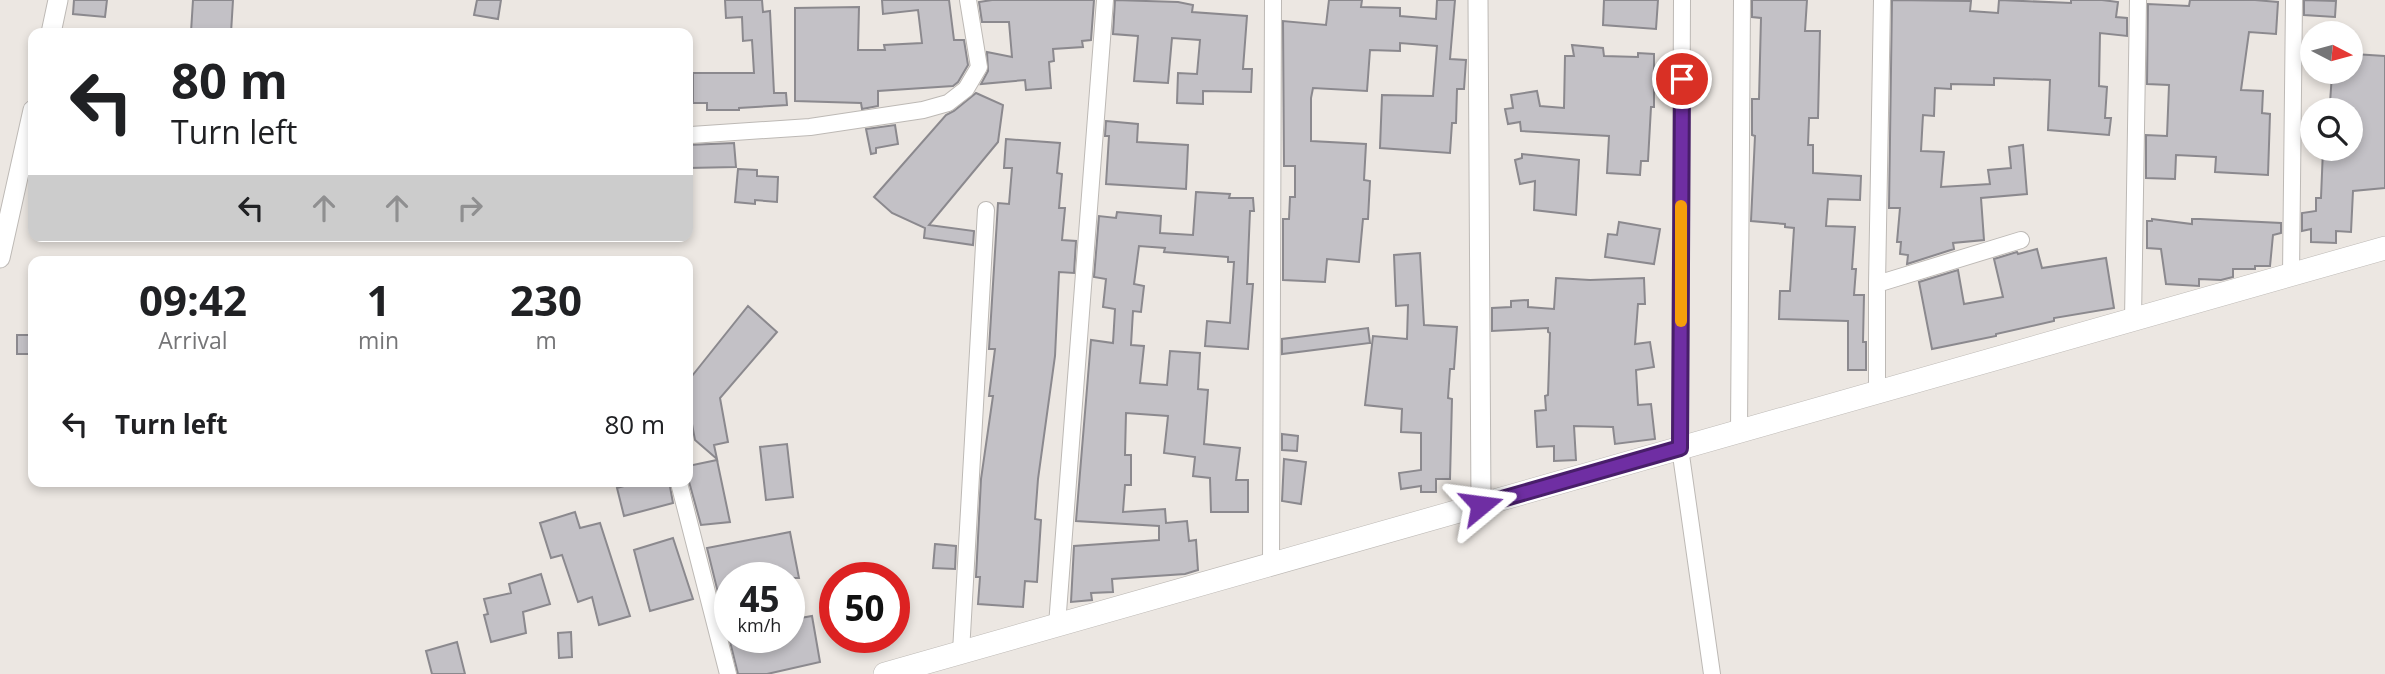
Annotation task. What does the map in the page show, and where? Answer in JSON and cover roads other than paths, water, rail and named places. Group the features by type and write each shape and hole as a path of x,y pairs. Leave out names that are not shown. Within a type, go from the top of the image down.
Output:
{"main road":[{"path":"885,674 2385,248"}],"street":[{"path":"52,28 58,0"},
{"path":"693,135 810,127 923,110 948,103 966,89 979,66 968,0"},
{"path":"1057,625 1105,0"},
{"path":"1271,564 1273,0"},
{"path":"1478,0 1481,505"},
{"path":"1682,0 1680,448 1712,674"},
{"path":"1739,432 1742,0"},
{"path":"1877,393 1882,0"},
{"path":"2133,320 2137,0"},
{"path":"2291,275 2294,0"},
{"path":"0,258 28,132"},
{"path":"961,652 986,210"},
{"path":"1877,284 2021,240"},
{"path":"679,487 728,674"}]}
